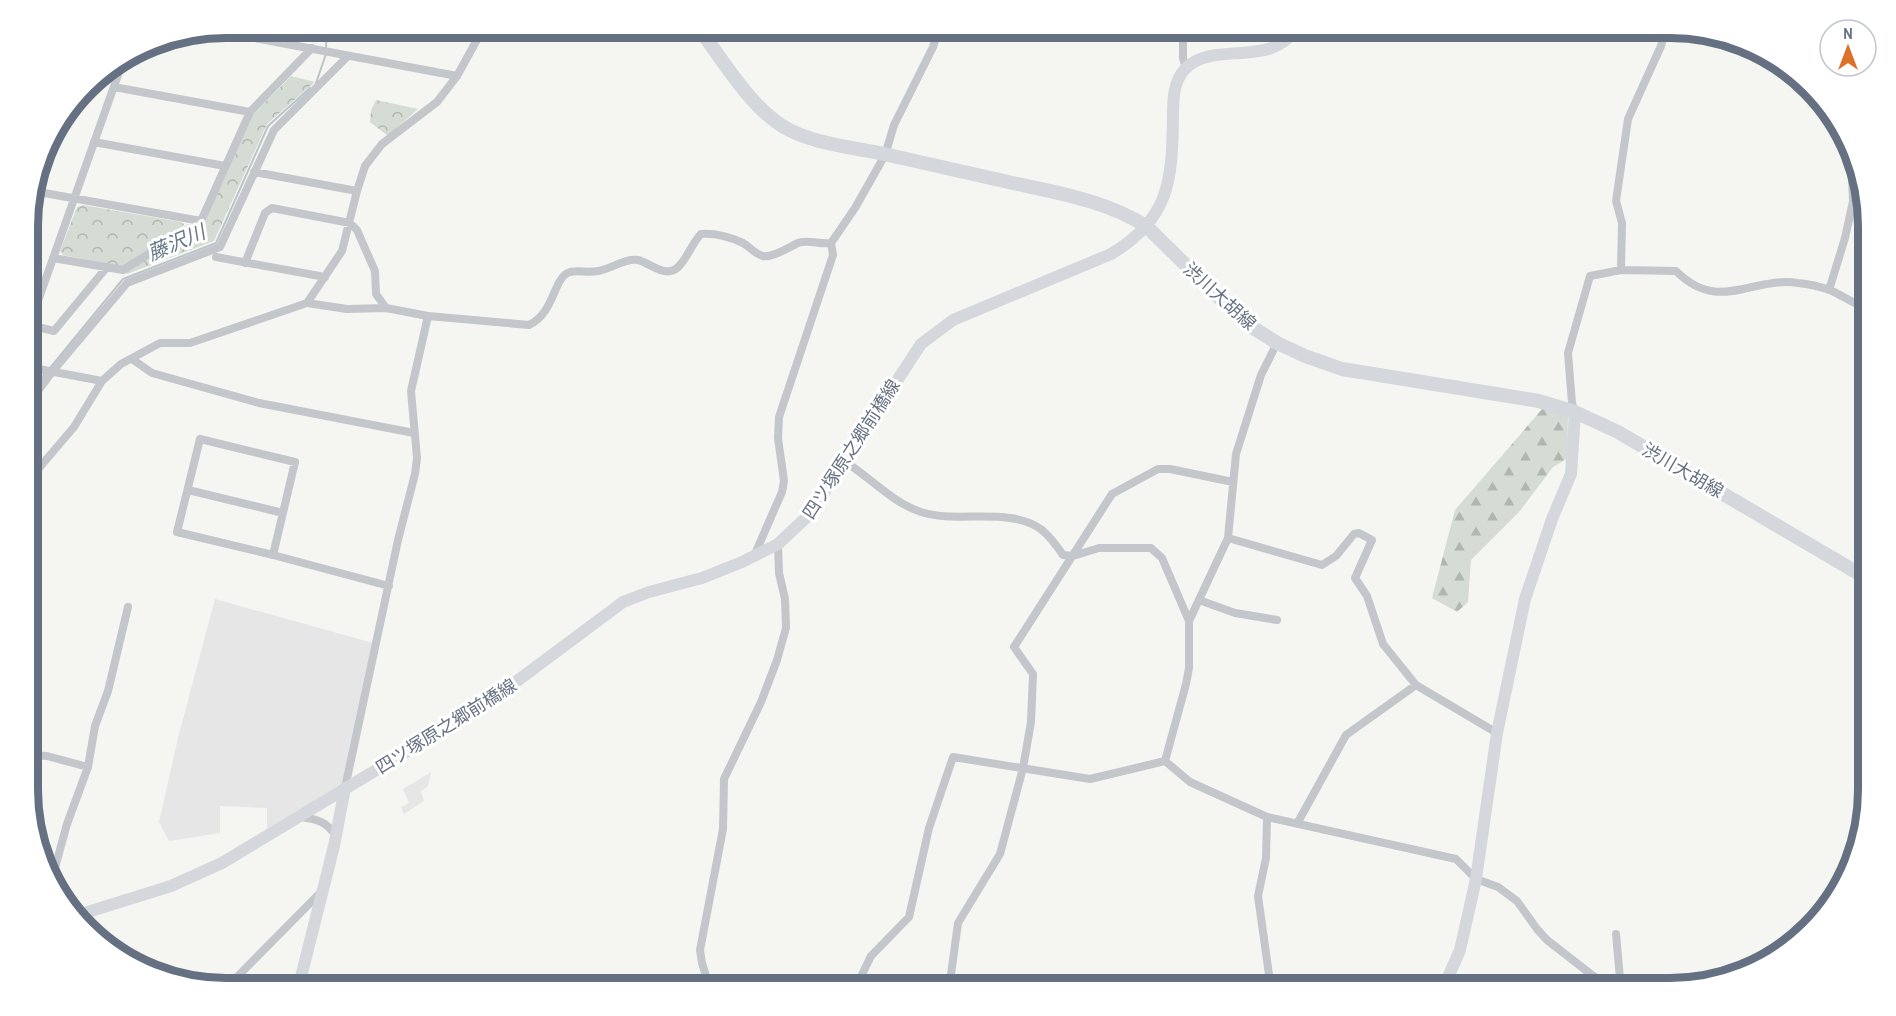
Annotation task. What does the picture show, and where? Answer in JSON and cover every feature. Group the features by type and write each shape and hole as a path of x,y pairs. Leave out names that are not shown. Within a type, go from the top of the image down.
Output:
{"main road":[{"name":"渋川大胡線","path":"706,38 765,113 783,126 812,139 1079,198 1129,216 1146,226 1244,322 1277,343 1342,369 1510,395 1575,412 1618,432 1858,573"},
{"path":"1186,69 1212,56 1251,52 1275,46 1287,38"},
{"name":"四ツ塚原之郷前橋線","path":"84,913 194,877 222,863 434,737 490,701 623,602 649,592 702,578 754,557 778,544 810,514 921,344 940,329 971,312 1111,254 1146,226 1158,211 1164,197 1173,137 1173,99 1177,81 1186,69"},
{"path":"1448,978 1460,950 1476,879 1497,733 1525,599 1552,519 1571,474 1575,412"},
{"path":"301,978 336,836 345,788"}],"street":[{"path":"256,38 457,76"},
{"path":"307,303 342,250 365,166 382,144 437,102 457,76 478,38"},
{"path":"754,557 782,492 784,481 778,438 778,417 833,255 831,243 855,208 885,155 894,125 936,38"},
{"path":"1183,38 1183,58 1186,69"},
{"path":"1621,270 1622,223 1616,201 1628,119 1663,38"},
{"path":"53,258 123,270 201,220 250,112 312,48"},
{"path":"38,391 126,283 220,247 274,130 348,56"},
{"path":"38,299 120,71"},
{"path":"114,87 250,112"},
{"path":"94,142 225,166"},
{"path":"254,172 357,191"},
{"path":"1829,290 1845,238 1853,201 1852,177"},
{"path":"41,192 201,220"},
{"path":"245,263 265,213 272,208 350,223 357,230 368,253 375,271 376,294 386,308"},
{"path":"38,469 74,427 102,381 121,364 160,344 190,343 307,303 347,309 386,308 428,316 529,326 539,321 546,312 562,276 570,272 599,271 634,259 662,271 670,271 678,268 694,241 701,234 713,234 743,243 761,256 768,256 801,242 831,243"},
{"path":"216,257 325,277"},
{"path":"38,329 54,331 108,267"},
{"path":"1575,412 1572,403 1568,353 1590,276 1621,270 1676,271 1686,281 1710,291 1735,292 1753,285 1797,282 1829,290 1858,304"},
{"path":"345,788 398,540 415,474 417,459 411,391 428,316"},
{"path":"1166,760 1186,684 1190,621 1228,538 1236,454 1261,375 1277,343"},
{"path":"132,358 152,374 259,403 414,433"},
{"path":"38,369 102,381"},
{"path":"273,555 295,462 200,439 177,532 389,586"},
{"path":"844,461 898,501 914,509 934,515 1020,520 1040,529 1063,555 1073,556 1099,548 1151,548 1162,558 1190,621"},
{"path":"950,978 958,923 1000,854 1023,768 1031,722 1033,674 1014,647 1112,494 1158,469 1170,469 1233,482"},
{"path":"188,490 283,513"},
{"path":"1228,538 1322,565 1329,563 1354,534 1359,532 1372,540 1355,578 1367,596 1383,644 1416,685 1497,733"},
{"path":"707,978 700,950 723,829 724,779 761,702 777,660 786,627 778,544"},
{"path":"1199,600 1235,613 1277,620"},
{"path":"55,868 67,824 88,767 95,726 108,691 128,608"},
{"path":"1298,822 1346,735 1416,685"},
{"path":"38,756 88,767"},
{"path":"860,978 871,956 909,917 929,828 953,757 1090,779 1166,760"},
{"path":"1166,760 1190,782 1266,817 1298,822 1456,859 1476,879 1498,887 1517,901 1547,940 1596,978"},
{"path":"297,817 317,819 328,825 336,836"},
{"path":"1266,817 1266,858 1258,896 1269,978"},
{"path":"237,978 323,890"},
{"path":"1616,934 1621,978"}],"shaded area":[{"path":"215,599 373,643 343,785 267,829 267,808 220,806 220,833 169,841 159,822 178,738"},
{"path":"431,772 428,786 421,791 424,801 404,814 401,807 409,803 403,789"}],"green space":[{"path":"291,76 315,82 267,124 214,241 127,274 125,272 204,223 253,115"},
{"path":"376,100 418,109 388,136 370,122 371,110"},
{"path":"83,205 184,224 183,227 123,267 63,255 60,251 77,207"},
{"path":"1543,408 1568,414 1567,459 1553,467 1519,512 1471,560 1468,602 1457,612 1432,598 1455,510"}],"waterway":[{"name":"藤沢川","path":"326,38 326,48"},
{"name":"藤沢川","path":"316,83 326,54"},
{"name":"藤沢川","path":"50,368 123,279 216,243 268,126 310,88"},
{"name":"藤沢川","path":"38,382 46,372"}]}
